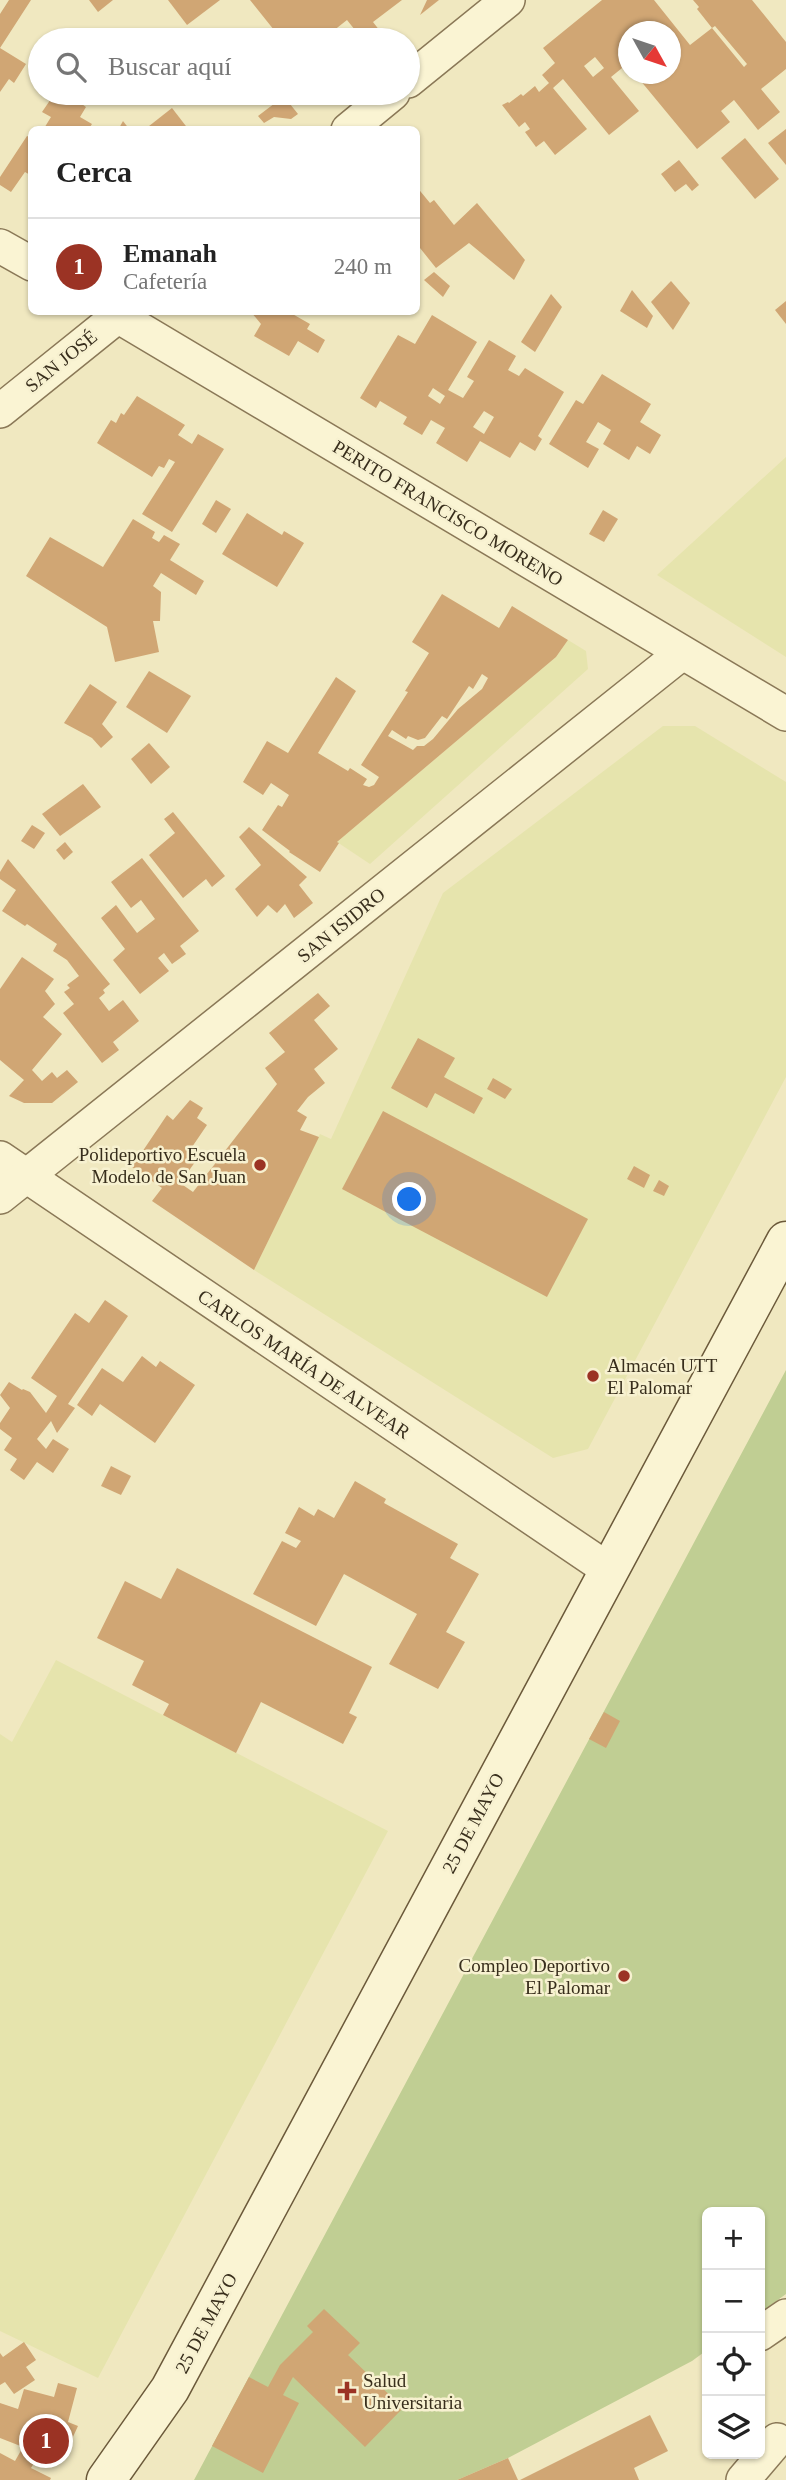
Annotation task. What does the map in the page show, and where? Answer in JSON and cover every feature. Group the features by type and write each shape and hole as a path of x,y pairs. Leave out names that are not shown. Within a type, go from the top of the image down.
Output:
{"street":[{"path":"420,71 508,0"},
{"path":"353,126 378,105"},
{"path":"0,246 28,262"},
{"name":"SAN JOSÉ","path":"0,411 115,315"},
{"name":"PERITO FRANCISCO MORENO","path":"120,315 786,714"},
{"name":"SAN ISIDRO","path":"8,1177 682,653"},
{"name":"CARLOS MARÍA DE ALVEAR","path":"8,1177 609,1570"},
{"name":"25 DE MAYO","path":"131,2480 160,2405 786,1241"},
{"path":"761,2333 786,2316"},
{"name":"25 DE MAYO","path":"106,2480 160,2405"},
{"path":"743,2480 774,2438"}],"shaded area":[{"path":"786,457 786,657 657,575"},
{"path":"568,640 586,651 588,669 370,864 337,842 556,657"},
{"path":"663,726 695,726 786,782 786,1077 588,1449 553,1458 254,1270 320,1134 331,1139 443,893"},
{"path":"56,1660 388,1831 98,2378 0,2331 0,1734 12,1742"}],"green space":[{"name":"Compleo Deportivo El Palomar","path":"786,1370 786,2294 765,2309 765,2207 702,2207 702,2354 692,2361 508,2458 457,2480 194,2480"}],"building":[{"path":"9,0 31,0 0,48 0,14"},
{"path":"89,0 113,0 98,12"},
{"path":"168,0 220,0 187,25"},
{"path":"250,0 402,0 373,22 378,28 353,28 347,20 337,28 272,28"},
{"path":"427,0 439,0 420,15"},
{"path":"602,0 654,0 671,21 618,21 618,71 611,77 639,111 609,135 563,79 553,88 587,129 555,155 544,141 536,147 525,132 530,129 525,122 519,127 502,105 521,94 523,96 535,86 539,92 549,83 542,75 555,63 543,48","holes":["595,57 604,68 593,77 584,66"]},
{"path":"693,0 752,0 786,42 786,69 761,89 780,112 758,130 734,100 721,111 730,122 697,149 643,84 681,84 681,34 690,45 712,28","holes":["715,26 747,64 744,67 712,28"]},
{"path":"0,48 26,64 14,83 9,79 0,92"},
{"path":"47,105 83,105 86,107 80,117 92,124 45,126 51,117 42,112"},
{"path":"272,105 291,105 298,114 291,119 274,117 264,123 258,116"},
{"path":"172,108 186,126 149,126"},
{"path":"786,129 786,165 768,143"},
{"path":"28,136 28,174 25,172 11,192 0,185 0,177"},
{"path":"745,138 779,179 755,199 721,158"},
{"path":"679,160 699,185 692,191 686,184 675,192 661,174"},
{"path":"420,191 430,203 434,200 454,225 477,203 525,260 514,280 469,243 436,268 420,248"},
{"path":"434,272 450,286 443,297 424,280"},
{"path":"671,281 690,303 673,330 651,302"},
{"path":"632,290 653,316 647,328 620,311"},
{"path":"551,294 562,307 535,352 521,342"},
{"path":"786,301 786,324 775,310"},
{"path":"254,315 294,315 310,324 307,329 325,340 318,353 298,341 289,356 254,336 261,324"},
{"path":"432,315 477,342 448,390 463,398 474,381 467,377 489,340 516,356 508,370 519,376 525,368 564,392 538,436 542,439 535,451 520,442 510,458 480,441 467,462 436,443 445,428 431,420 422,435 403,424 407,417 380,401 376,408 360,398 398,335 415,344","holes":["433,388 445,396 440,404 428,396","484,411 494,417 484,434 473,427"]},
{"path":"602,374 651,404 640,422 661,435 650,454 637,446 629,460 603,444 611,430 598,422 586,442 599,449 588,468 549,444 576,400 583,404"},
{"path":"137,396 185,425 178,435 192,444 198,434 224,449 172,532 142,514 175,462 169,459 164,468 159,466 152,477 97,443 111,420 116,423 121,413 124,415"},
{"path":"216,500 231,509 216,533 202,524"},
{"path":"603,510 618,519 604,542 589,534"},
{"path":"247,513 282,535 284,531 304,543 277,587 222,554"},
{"path":"133,519 155,532 152,538 159,542 164,535 180,544 170,560 204,581 196,595 161,573 153,586 161,592 160,621 153,621 159,652 115,662 107,627 26,576 50,537 103,567"},
{"path":"442,594 499,628 512,606 568,640 556,657 337,842 339,843 320,872 262,830 278,805 282,807 289,795 271,783 263,795 243,782 267,741 288,753 336,677 356,691 318,753 367,779 363,785 374,785 379,777 361,765 408,692 405,691 429,653 412,642","holes":["482,674 488,678 482,689 458,709 424,746 417,746 413,750 388,736 392,730 406,739 408,736 418,740 425,738 442,716 447,719 469,686 473,689"]},
{"path":"149,671 191,696 167,733 126,707"},
{"path":"90,684 117,702 102,724 113,737 101,748 92,738 64,723"},
{"path":"149,743 170,767 151,784 131,759"},
{"path":"83,784 101,807 60,836 42,814"},
{"path":"173,812 225,876 212,887 206,879 183,898 149,855 175,833 164,819"},
{"path":"32,825 45,833 34,849 21,841"},
{"path":"249,827 307,877 299,885 313,903 294,918 285,904 277,913 268,905 257,917 235,889 261,865 239,837"},
{"path":"65,842 73,852 64,860 56,850"},
{"path":"142,858 199,931 180,946 186,954 172,964 164,953 158,958 169,971 140,994 113,960 125,949 101,918 116,905 137,933 155,919 141,900 131,908 111,882"},
{"path":"8,859 110,984 99,998 109,1011 123,1000 139,1021 113,1042 119,1050 102,1063 63,1013 74,1004 64,992 70,988 67,985 79,976 67,960 53,951 57,944 2,911 16,890 0,879 0,872"},
{"path":"22,957 54,979 45,991 55,1004 43,1017 62,1034 32,1070 42,1081 52,1072 57,1078 67,1070 78,1082 52,1103 24,1103 9,1096 24,1080 0,1060 0,989"},
{"path":"318,993 330,1006 314,1020 338,1049 314,1069 325,1083 308,1097 297,1111 307,1117 300,1130 319,1137 254,1270 152,1201 162,1188 132,1167 167,1115 173,1120 190,1100 203,1108 197,1118 207,1125 192,1147 192,1155 198,1158 180,1183 193,1192 277,1084 265,1068 285,1052 269,1033"},
{"path":"418,1038 455,1058 444,1077 483,1098 474,1114 435,1093 427,1108 391,1088"},
{"path":"493,1078 512,1089 505,1099 487,1089"},
{"path":"383,1111 588,1219 547,1297 342,1189"},
{"path":"634,1166 650,1175 644,1188 627,1179"},
{"path":"659,1180 669,1186 664,1196 653,1191"},
{"path":"105,1300 128,1316 68,1404 75,1408 57,1433 51,1421 37,1439 46,1449 53,1439 69,1449 53,1473 37,1462 24,1480 10,1470 17,1459 4,1450 12,1438 0,1429 0,1423 10,1408 0,1395 9,1382 30,1392 46,1413 57,1396 31,1378 75,1313 89,1323"},
{"path":"142,1356 156,1367 160,1361 195,1385 155,1443 100,1404 92,1416 77,1405 102,1368 123,1382"},
{"path":"111,1466 131,1476 121,1495 101,1486"},
{"path":"355,1481 386,1499 384,1503 458,1544 450,1558 479,1574 446,1632 465,1642 438,1689 389,1664 417,1614 344,1574 316,1626 253,1594 282,1541 296,1548 301,1541 285,1533 299,1507 314,1516 318,1509 334,1518"},
{"path":"177,1568 372,1667 349,1713 357,1717 343,1744 261,1702 236,1753 163,1715 169,1704 132,1685 144,1661 97,1638 125,1581 161,1599"},
{"path":"604,1712 620,1721 606,1748 589,1739"},
{"name":"Salud Universitaria","path":"324,2309 360,2343 348,2355 403,2408 365,2447 293,2377 283,2395 299,2403 263,2473 212,2446 249,2377 268,2387 280,2365 313,2332 307,2326"},
{"path":"24,2342 36,2360 26,2367 35,2380 14,2394 5,2382 0,2385 0,2353 3,2357"},
{"path":"58,2383 77,2388 68,2422 78,2426 72,2439 53,2433 43,2454 40,2453 31,2468 51,2478 50,2480 0,2480 0,2453 15,2461 23,2447 0,2438 0,2403 18,2409 24,2389 54,2397"},
{"path":"650,2415 668,2451 634,2468 639,2480 520,2480"},
{"path":"508,2458 518,2480 457,2480"}],"place":[{"name":"Polideportivo Escuela Modelo de San Juan","path":"260,1165"},
{"name":"Almacén UTT El Palomar","path":"593,1376"},
{"name":"Compleo Deportivo El Palomar","path":"624,1976"},
{"name":"Salud Universitaria","path":"347,2391"},
{"name":"Emanah","path":"46,2441"}]}
